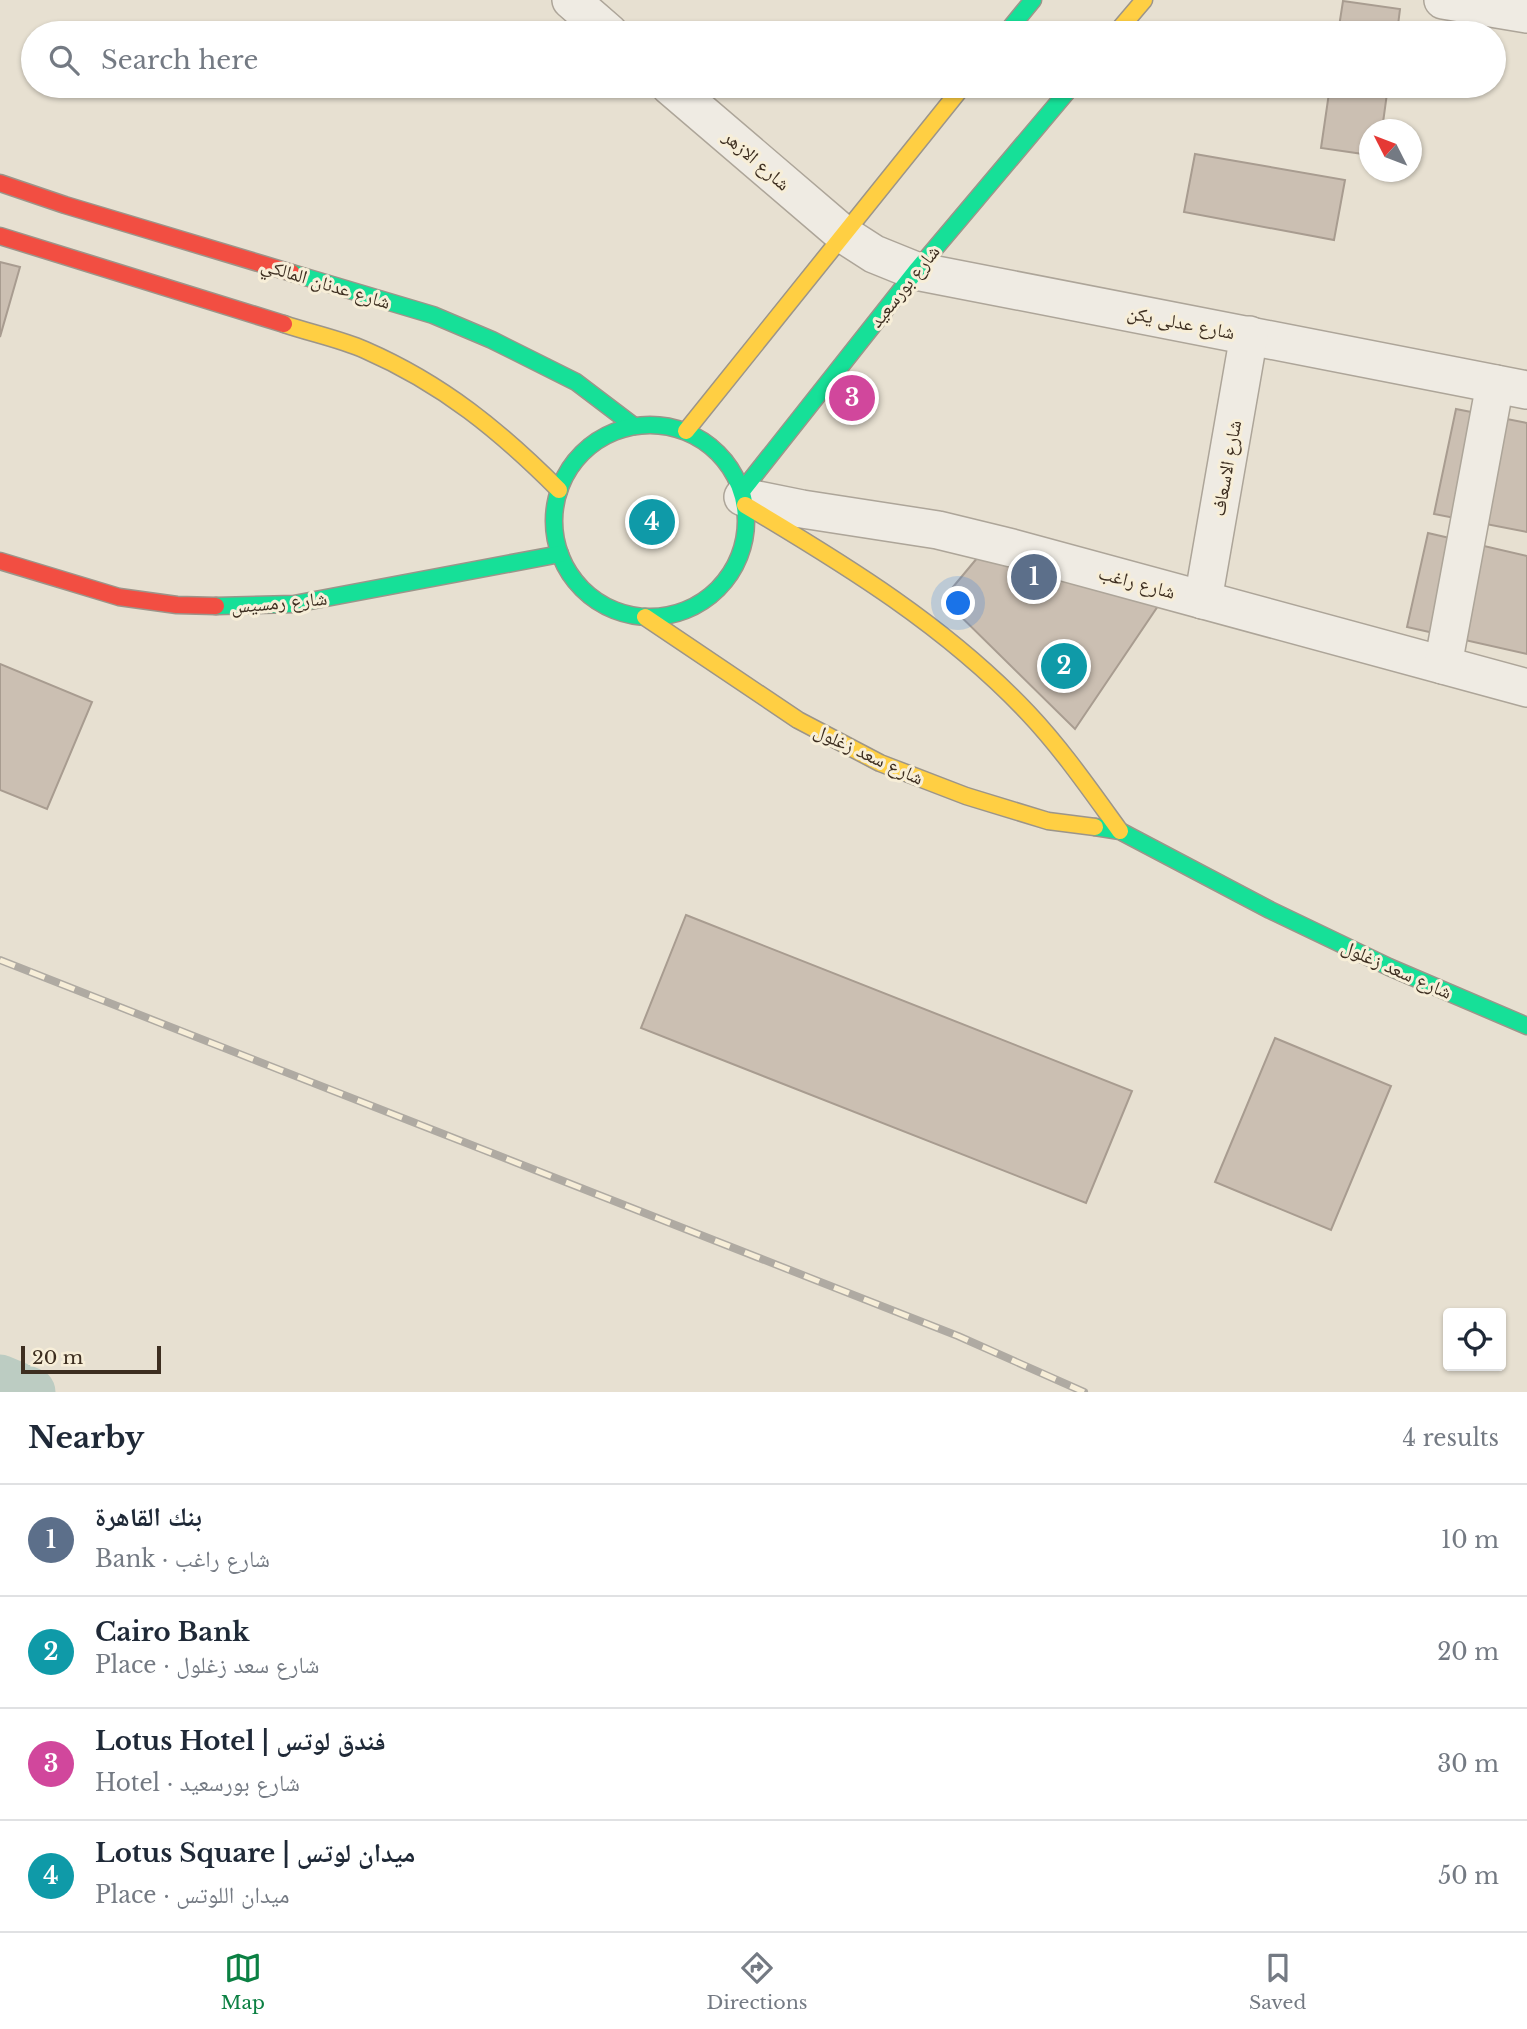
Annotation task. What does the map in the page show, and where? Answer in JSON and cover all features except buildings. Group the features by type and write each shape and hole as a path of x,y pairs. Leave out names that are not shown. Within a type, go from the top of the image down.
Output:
{"main road":[{"path":"1015,21 1032,0"},
{"path":"1126,21 1144,0"},
{"path":"686,431 953,98"},
{"name":"شارع بورسعيد","path":"743,498 916,271 1062,98"},
{"name":"شارع عدنان المالكي","path":"0,183 433,315 492,340 576,382 634,426"},
{"path":"0,236 363,349 417,376 469,409 516,448 559,490"},
{"path":"660,425 686,431 710,446 730,466 743,498 745,534 737,561 721,585 699,603 673,614 645,617 622,613 602,604 584,591 570,574 560,554 555,533 554,512 559,490 570,467 588,448 610,434 634,426 660,425"},
{"name":"شارع سعد زغلول","path":"743,498 895,599 963,653 1027,713 1077,771 1120,831"},
{"name":"شارع رمسيس","path":"0,561 119,597 177,605 235,607 294,604 560,554"},
{"name":"شارع سعد زغلول","path":"645,617 798,720 880,763 965,796 1048,821 1120,831 1282,916 1389,967 1527,1026"}],"street":[{"path":"571,0 595,21"},
{"path":"1443,0 1527,14"},
{"name":"شارع الازهر","path":"684,98 843,234"},
{"name":"شارع عدلى يكن","path":"843,234 874,254 916,271 1511,387"},
{"name":"شارع الاسعاف","path":"1203,600 1250,335"},
{"path":"1443,665 1511,387"},
{"name":"شارع راغب","path":"743,498 938,530 1527,688"}],"waterway":[{"path":"0,1379 31,1392"}],"railway":[{"path":"0,960 958,1336 1084,1392"}],"traffic: fast":[{"path":"1016,21 1033,0"},
{"path":"742,491 916,271 1062,98"},
{"path":"292,273 433,315 492,340 576,382 634,426"},
{"path":"650,425 687,433 718,453 738,484 746,521 738,558 718,589 687,609 650,617 613,609 582,589 562,558 554,521 562,484 582,453 613,433 650,425"},
{"path":"216,606 294,604 560,554"},
{"path":"1095,827 1120,831 1270,910 1389,967 1527,1026"}],"traffic: slow":[{"path":"1126,21 1144,0"},
{"path":"686,431 953,98"},
{"path":"284,324 355,346 420,378 492,429 559,490"},
{"path":"745,505 894,599 964,653 1041,727 1120,831"},
{"path":"645,617 798,720 880,763 966,796 1048,821 1095,827"}],"traffic: jam":[{"path":"0,183 292,273"},
{"path":"0,236 284,324"},
{"path":"0,561 119,597 177,605 216,606"}],"place":[{"name":"Lotus Hotel | فندق لوتس","path":"852,398"},
{"name":"Lotus Square | ميدان لوتس","path":"652,522"},
{"name":"بنك القاهرة","path":"1034,577"},
{"name":"Cairo Bank","path":"1064,666"}]}
